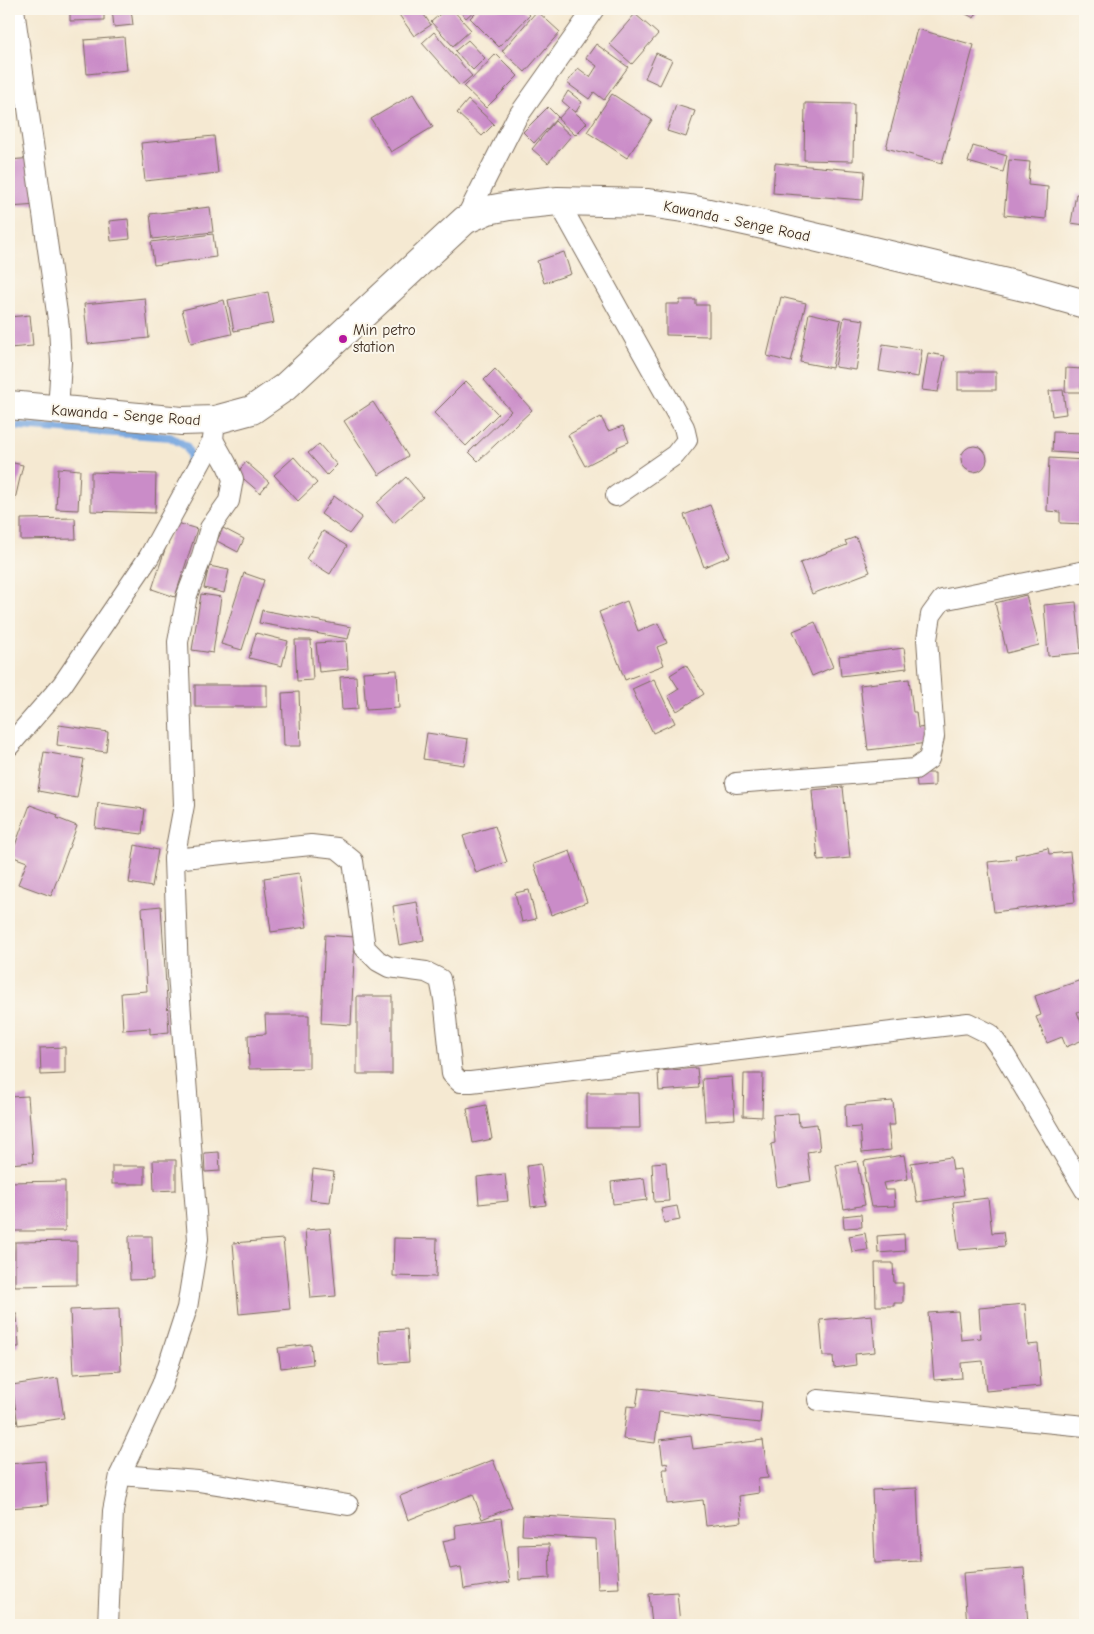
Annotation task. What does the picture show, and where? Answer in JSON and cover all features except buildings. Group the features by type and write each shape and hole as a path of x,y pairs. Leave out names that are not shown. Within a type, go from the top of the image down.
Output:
{"street":[{"path":"14,9 59,327 61,362 58,411"},
{"path":"465,220 516,119 594,9"},
{"path":"558,201 684,427 687,440 675,455 616,496"},
{"name":"Kawanda - Senge Road","path":"9,405 182,421 214,430 252,410 285,387 465,220 495,208 558,201 648,203 690,209 1028,288 1085,304"},
{"path":"9,746 62,685 149,557 214,430"},
{"path":"108,1625 114,1512 120,1475 162,1384 187,1308 198,1239 178,974 174,859 184,805 178,642 187,595 201,559 210,528 229,501 233,480 214,430"},
{"path":"736,783 915,769 929,760 934,737 927,639 931,615 942,600 1085,571"},
{"path":"174,859 312,845 337,848 353,861 365,948 378,962 389,967 426,972 440,980 444,999 452,1074 460,1082 968,1023 990,1034 1003,1052 1085,1190"},
{"path":"818,1400 1085,1426"},
{"path":"120,1475 198,1481 348,1505"}],"waterway":[{"path":"20,426 170,437 186,446 191,457 186,472"}],"place":[{"name":"Min petro station","path":"343,339"}]}
